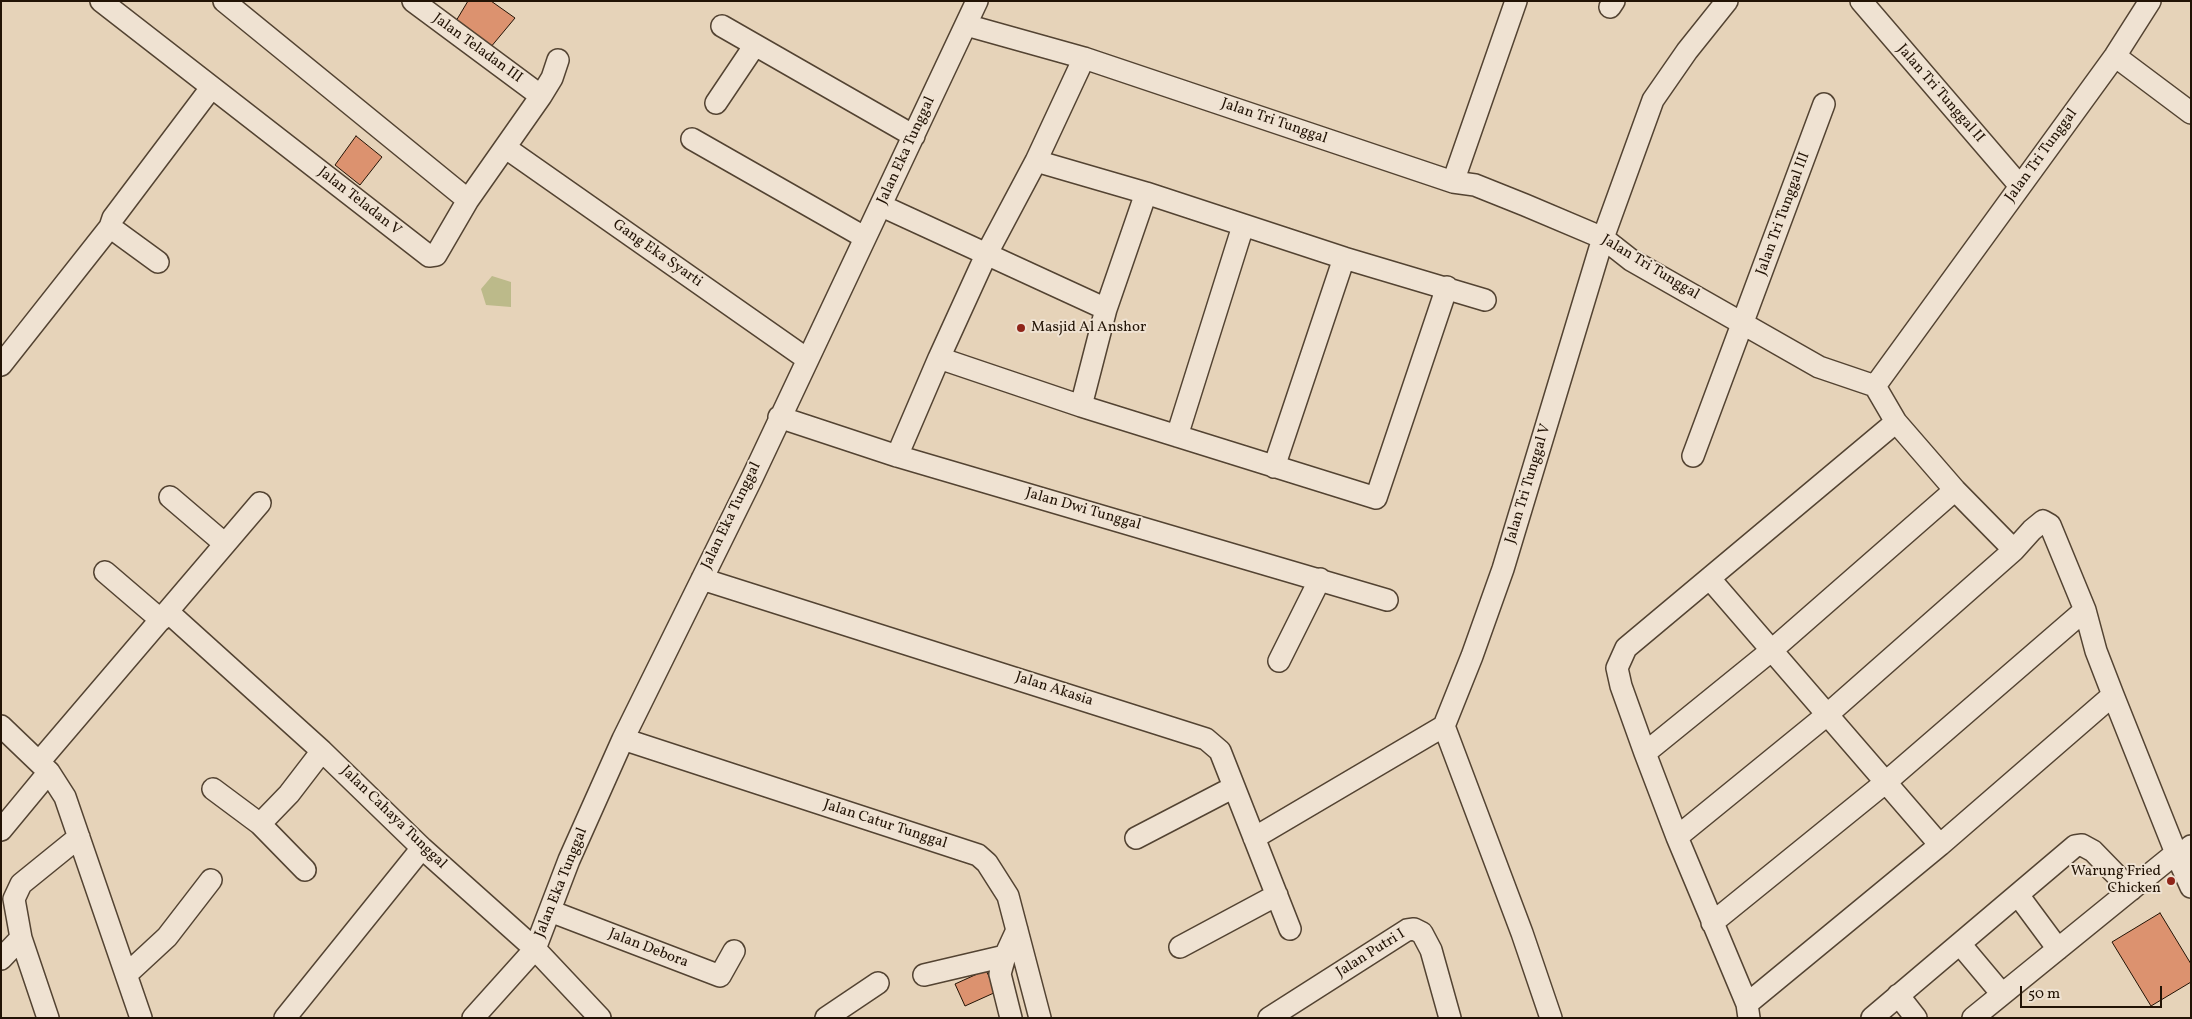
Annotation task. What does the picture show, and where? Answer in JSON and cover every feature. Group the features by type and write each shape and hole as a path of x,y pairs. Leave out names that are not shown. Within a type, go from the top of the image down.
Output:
{"street":[{"name":"Jalan Teladan V","path":"101,1 429,256 436,255 468,200 541,96 558,60"},
{"path":"224,1 468,200"},
{"name":"Jalan Teladan III","path":"413,1 541,96"},
{"name":"Jalan Eka Tunggal","path":"600,1018 536,949 550,911 569,860 623,739 780,417 864,237 882,206 977,1"},
{"path":"1453,182 1516,1"},
{"name":"Jalan Tri Tunggal II","path":"1861,1 2020,186"},
{"name":"Jalan Tri Tunggal","path":"966,25 1084,58 1453,182 1475,185 1603,238 1631,260 1819,367 1876,386 2115,56 2150,1"},
{"name":"Jalan Tri Tunggal V","path":"1444,726 1503,570 1603,238 1653,100 1687,51 1726,2"},
{"path":"722,26 914,136"},
{"path":"716,103 755,45"},
{"path":"2115,56 2191,113"},
{"path":"897,456 986,255 1036,161 1084,58"},
{"path":"1,365 110,227 113,218 211,88"},
{"name":"Jalan Tri Tunggal III","path":"1693,456 1744,324 1824,104"},
{"path":"692,139 864,237"},
{"name":"Gang Eka Syarti","path":"506,148 807,359"},
{"path":"1036,161 1146,193 1344,258 1447,287 1485,300"},
{"path":"1081,406 1106,309 1146,193"},
{"path":"882,206 1106,309"},
{"path":"1177,436 1243,226"},
{"path":"110,227 158,262"},
{"path":"1274,468 1344,258"},
{"path":"939,358 1274,468 1376,498 1447,287"},
{"path":"1876,386 1896,422 1955,490 2014,550"},
{"name":"Jalan Dwi Tunggal","path":"780,417 897,456 1387,600"},
{"path":"1896,422 1626,648 1617,668 1621,686 1645,753 1748,1011 2113,695"},
{"path":"1645,753 1772,650 1955,490"},
{"path":"170,497 225,544"},
{"path":"1,830 44,767 165,616 260,503"},
{"path":"1677,836 1828,714 2014,550 2043,521 2047,522 2085,610 2096,651 2181,852 2191,888"},
{"name":"Jalan Cahaya Tunggal","path":"105,572 165,616 322,751 422,848 536,949"},
{"name":"Jalan Akasia","path":"702,579 1206,739 1220,751 1290,928"},
{"path":"1278,662 1320,579"},
{"path":"1710,579 1940,845"},
{"path":"1712,923 1886,782 2085,610"},
{"path":"1,726 44,767 65,797 141,1018"},
{"path":"1254,838 1444,726 1522,933 1551,1018"},
{"name":"Jalan Catur Tunggal","path":"623,739 978,855 987,863 1008,896 1040,1018"},
{"path":"260,824 289,794 322,751"},
{"path":"1136,838 1234,786"},
{"path":"214,788 260,824 305,870"},
{"path":"48,1018 20,938 14,899 21,884 78,837"},
{"path":"1872,1018 2075,846 2082,846 2093,851 2131,890"},
{"path":"284,1018 422,848"},
{"path":"1973,1018 2181,852"},
{"path":"126,974 167,938 211,880"},
{"path":"1180,947 1277,895"},
{"path":"2018,895 2058,949"},
{"name":"Jalan Debora","path":"550,911 720,976 734,951"},
{"name":"Jalan Putri I","path":"1270,1018 1407,930 1414,929 1422,932 1431,950 1450,1018"},
{"path":"1011,1018 1000,974 1005,956 1017,930"},
{"path":"1,959 20,938"},
{"path":"1960,944 2002,994"},
{"path":"472,1018 536,949"},
{"path":"924,976 1005,956"},
{"path":"826,1018 878,983"},
{"path":"1898,995 1916,1018"}],"shaded area":[{"path":"492,276 511,282 511,307 486,305 481,289"}],"building":[{"path":"468,1 491,1 515,18 490,48 456,21"},
{"path":"356,136 382,157 360,185 335,165"},
{"path":"2160,913 2191,964 2191,982 2151,1006 2112,942"},
{"path":"986,970 996,992 965,1006 955,984"}],"place":[{"name":"Masjid Al Anshor","path":"1021,328"},
{"name":"Warung Fried Chicken","path":"2171,881"}]}
